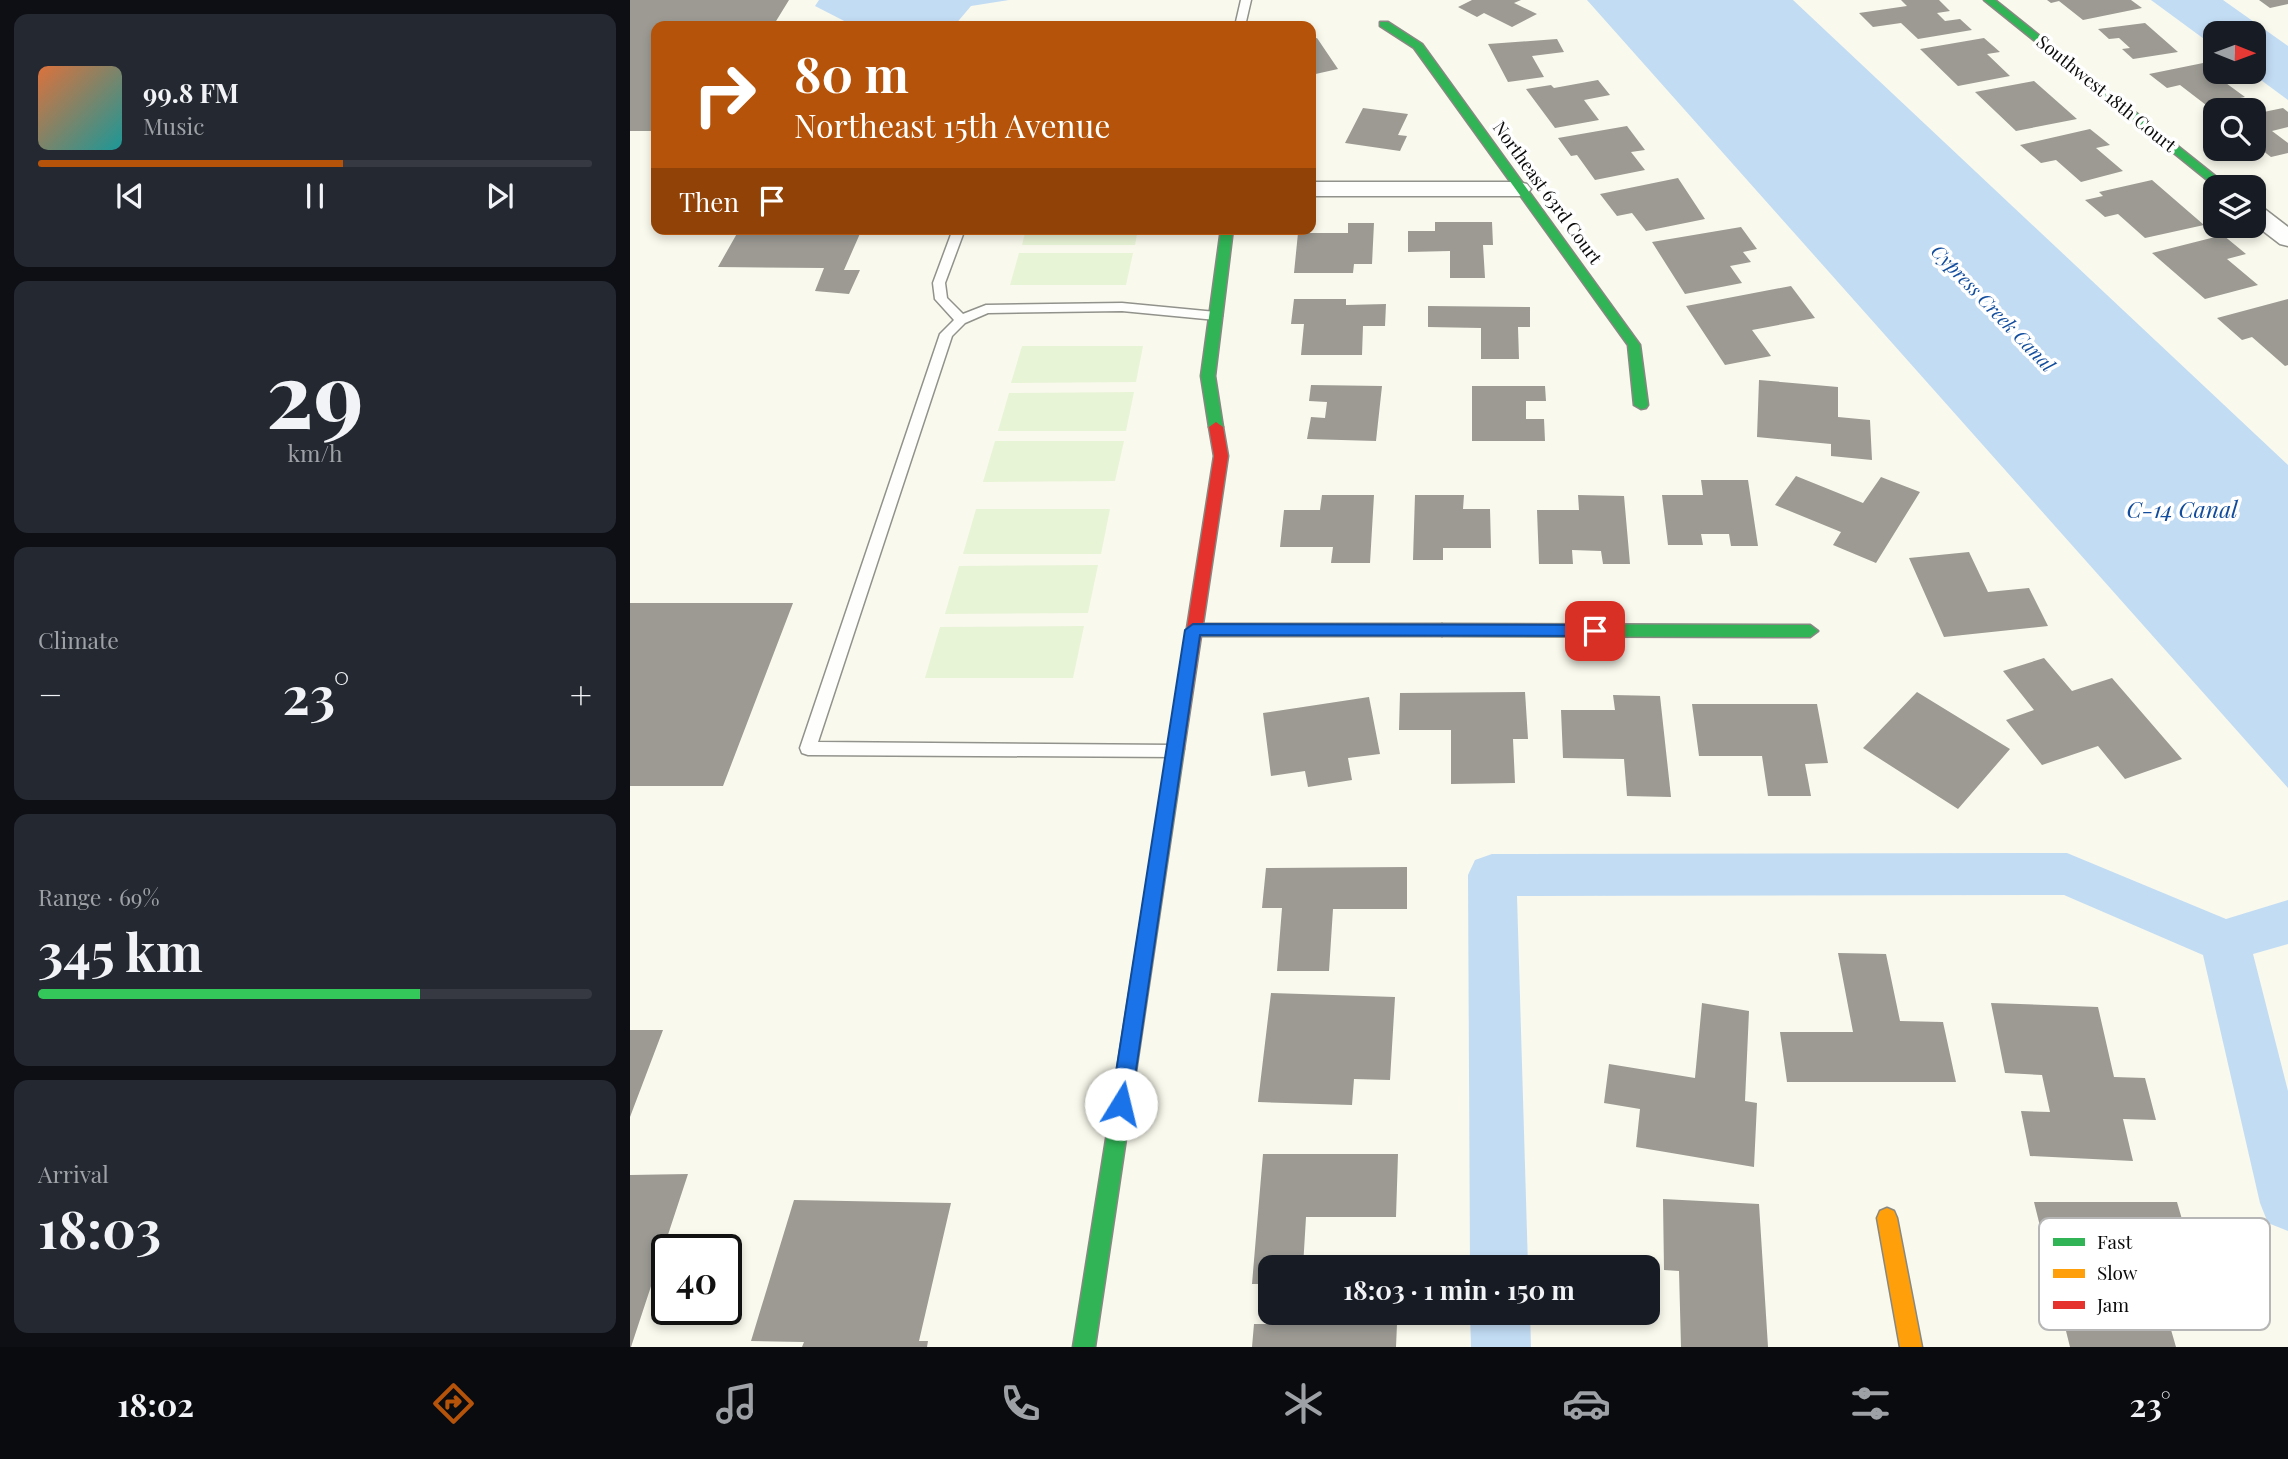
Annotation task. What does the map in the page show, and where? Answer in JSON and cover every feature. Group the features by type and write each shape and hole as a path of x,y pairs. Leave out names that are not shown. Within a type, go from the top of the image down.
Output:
{"street":[{"name":"Southwest 18th Court","path":"1989,0 2208,175"},
{"name":"Northeast 63rd Court","path":"1384,24 1418,46 1634,345 1642,405"},
{"path":"1316,189 1519,189"},
{"path":"2266,222 2288,239"},
{"path":"1084,1347 1221,456 1208,376 1226,235"},
{"path":"1193,630 1810,631"},
{"path":"1887,1218 1911,1347"}],"lane":[{"path":"1241,21 1246,0"},
{"path":"957,235 939,283 941,299 961,320"},
{"path":"1174,752 808,748 946,334 961,320 986,309 1133,307 1216,316"}],"green space":[{"path":"1024,235 1137,235 1135,245 1022,245"},
{"path":"1019,253 1133,253 1126,285 1010,285"},
{"path":"1022,346 1143,346 1136,382 1011,383"},
{"path":"1134,392 1126,431 998,431 1009,393"},
{"path":"995,441 1124,441 1115,481 983,482"},
{"path":"976,509 1110,509 1101,554 963,554"},
{"path":"1098,565 1088,613 945,614 959,566"},
{"path":"1084,626 1073,678 925,678 940,627"}],"water":[{"path":"819,0 1009,0 971,6 958,21 844,21 815,6"},
{"name":"C-14 Canal","path":"1587,0 1793,0 2288,465 2288,788"},
{"path":"2151,0 2223,0 2253,21 2203,21 2203,38"},
{"path":"2266,30 2288,46 2288,100 2266,84"}],"building":[{"path":"630,0 789,0 776,21 651,21 651,131 630,131"},
{"path":"1472,0 1521,0 1514,3 1537,14 1512,27 1484,13 1477,17 1458,7"},
{"path":"1901,0 1939,0 1950,11 1937,13 1945,21 1960,19 1972,30 1918,39 1901,23 1873,27 1859,13 1907,6"},
{"path":"2047,0 2131,0 2142,8 2083,20 2059,1 2051,3"},
{"path":"2259,0 2288,0 2288,4 2270,8"},
{"path":"2145,23 2178,52 2133,59 2122,49 2130,48 2119,38 2109,39 2098,29"},
{"path":"1317,38 1338,69 1316,74"},
{"path":"1984,38 2000,52 1987,54 2010,76 1958,86 1920,49"},
{"path":"1557,39 1564,52 1532,56 1544,77 1508,82 1488,44"},
{"path":"2203,63 2203,84 2227,84 2245,97 2203,98 2203,103 2180,85 2167,88 2149,74"},
{"path":"1598,80 1610,95 1584,100 1599,120 1555,128 1526,89 1551,85 1554,88"},
{"path":"2034,81 2077,119 2016,131 1975,92"},
{"path":"1363,108 1408,114 1398,135 1407,136 1400,151 1345,143"},
{"path":"2283,108 2288,112 2288,127 2272,131 2288,143 2288,153 2271,157 2266,153 2266,112"},
{"path":"1627,126 1645,150 1631,152 1645,170 1595,180 1577,155 1571,156 1558,138"},
{"path":"2090,129 2110,145 2096,148 2123,171 2081,182 2056,160 2041,163 2020,145"},
{"path":"1678,178 1705,219 1646,231 1632,213 1617,216 1600,194"},
{"path":"2152,180 2203,225 2145,238 2118,214 2105,217 2085,200 2103,196 2099,192"},
{"path":"1435,222 1492,222 1493,245 1483,245 1485,278 1450,278 1450,251 1408,252 1408,231 1435,231"},
{"path":"1348,223 1374,223 1372,264 1354,264 1353,273 1294,273 1298,235 1348,233"},
{"path":"1741,227 1757,249 1743,252 1751,262 1730,266 1742,283 1685,294 1652,242"},
{"path":"736,235 859,235 844,270 860,270 849,294 815,291 824,268 718,267"},
{"path":"2211,238 2227,238 2246,254 2227,259 2258,285 2205,299 2152,253"},
{"path":"1791,286 1815,318 1752,330 1771,356 1725,365 1686,306"},
{"path":"1294,299 1346,299 1346,305 1386,304 1385,326 1363,326 1362,355 1301,355 1304,324 1291,324"},
{"path":"2288,299 2288,365 2285,366 2252,337 2242,340 2217,318"},
{"path":"1428,306 1530,307 1530,327 1518,327 1519,359 1481,359 1481,328 1428,327"},
{"path":"1759,380 1838,387 1838,417 1870,420 1872,460 1831,456 1831,444 1757,437"},
{"path":"1311,385 1382,386 1376,441 1307,439 1311,417 1325,418 1327,402 1309,401"},
{"path":"1472,386 1545,386 1546,401 1526,401 1526,419 1544,419 1545,441 1472,441"},
{"path":"1796,476 1863,503 1881,477 1920,492 1876,563 1833,545 1841,532 1775,505"},
{"path":"1701,480 1748,480 1758,546 1731,546 1729,534 1701,534 1703,545 1668,545 1662,495 1703,495"},
{"path":"1322,495 1374,495 1370,563 1331,563 1333,547 1280,547 1284,510 1320,510"},
{"path":"1415,495 1464,495 1463,509 1490,509 1491,548 1443,548 1443,560 1413,560"},
{"path":"1578,495 1624,496 1630,564 1603,564 1601,551 1572,550 1573,564 1539,564 1537,510 1579,510"},
{"path":"1969,552 1988,592 2029,588 2048,626 1944,637 1909,558"},
{"path":"630,603 793,603 723,786 630,786"},
{"path":"2044,658 2072,691 2112,678 2182,759 2125,779 2098,746 2042,765 2006,720 2034,710 2003,671"},
{"path":"1525,692 1528,739 1513,739 1515,783 1451,784 1451,730 1399,730 1400,693"},
{"path":"1917,692 2010,749 1958,809 1863,748"},
{"path":"1613,695 1660,696 1671,797 1627,796 1624,759 1563,758 1561,710 1615,710"},
{"path":"1369,697 1380,754 1348,758 1352,780 1308,787 1305,771 1271,776 1263,713"},
{"path":"1692,704 1817,704 1828,763 1805,764 1811,796 1768,796 1762,756 1699,756"},
{"path":"1407,867 1407,909 1333,909 1329,971 1277,971 1282,908 1262,908 1266,868"},
{"path":"1838,953 1886,954 1900,1021 1943,1022 1956,1082 1787,1082 1780,1032 1853,1032"},
{"path":"1271,993 1395,997 1390,1080 1354,1079 1352,1105 1258,1102"},
{"path":"1702,1003 1749,1011 1745,1101 1757,1103 1754,1167 1636,1147 1640,1109 1604,1103 1609,1064 1695,1078"},
{"path":"1991,1003 2098,1007 2114,1077 2145,1078 2156,1120 2123,1119 2133,1161 2030,1156 2021,1111 2050,1112 2042,1075 2005,1073"},
{"path":"630,1030 663,1030 630,1117"},
{"path":"1263,1154 1398,1154 1396,1217 1306,1217 1304,1255 1258,1255 1258,1284 1252,1284"},
{"path":"688,1174 668,1234 651,1234 651,1286 631,1347 630,1347 630,1175"},
{"path":"1663,1199 1759,1204 1768,1347 1681,1347 1679,1271 1664,1270"},
{"path":"794,1200 951,1203 919,1341 928,1341 927,1347 802,1347 804,1342 751,1341"},
{"path":"2034,1202 2177,1202 2182,1218 2039,1218 2039,1222"},
{"path":"1254,1324 1397,1325 1396,1347 1252,1347"},
{"path":"2066,1330 2171,1330 2176,1347 2070,1347"}],"waterway":[{"path":"1499,1255 1492,875 2067,874 2225,941"},
{"path":"2225,941 2288,922"},
{"path":"2225,941 2288,1203"},
{"path":"1500,1325 1501,1347"}],"traffic: fast":[{"path":"1989,0 2208,175"},
{"path":"1384,24 1418,46 1634,345 1641,405"},
{"path":"1216,427 1208,376 1226,235"},
{"path":"1442,630 1810,631"},
{"path":"1084,1347 1176,749"}],"traffic: slow":[{"path":"1887,1218 1911,1347"}],"traffic: jam":[{"path":"1176,749 1221,456 1216,427"},
{"path":"1193,630 1442,630"}],"route":[{"path":"1121,1104 1193,630 1595,631"}],"water label":[{"name":"Cypress Creek Canal","path":"1993,308"}]}
